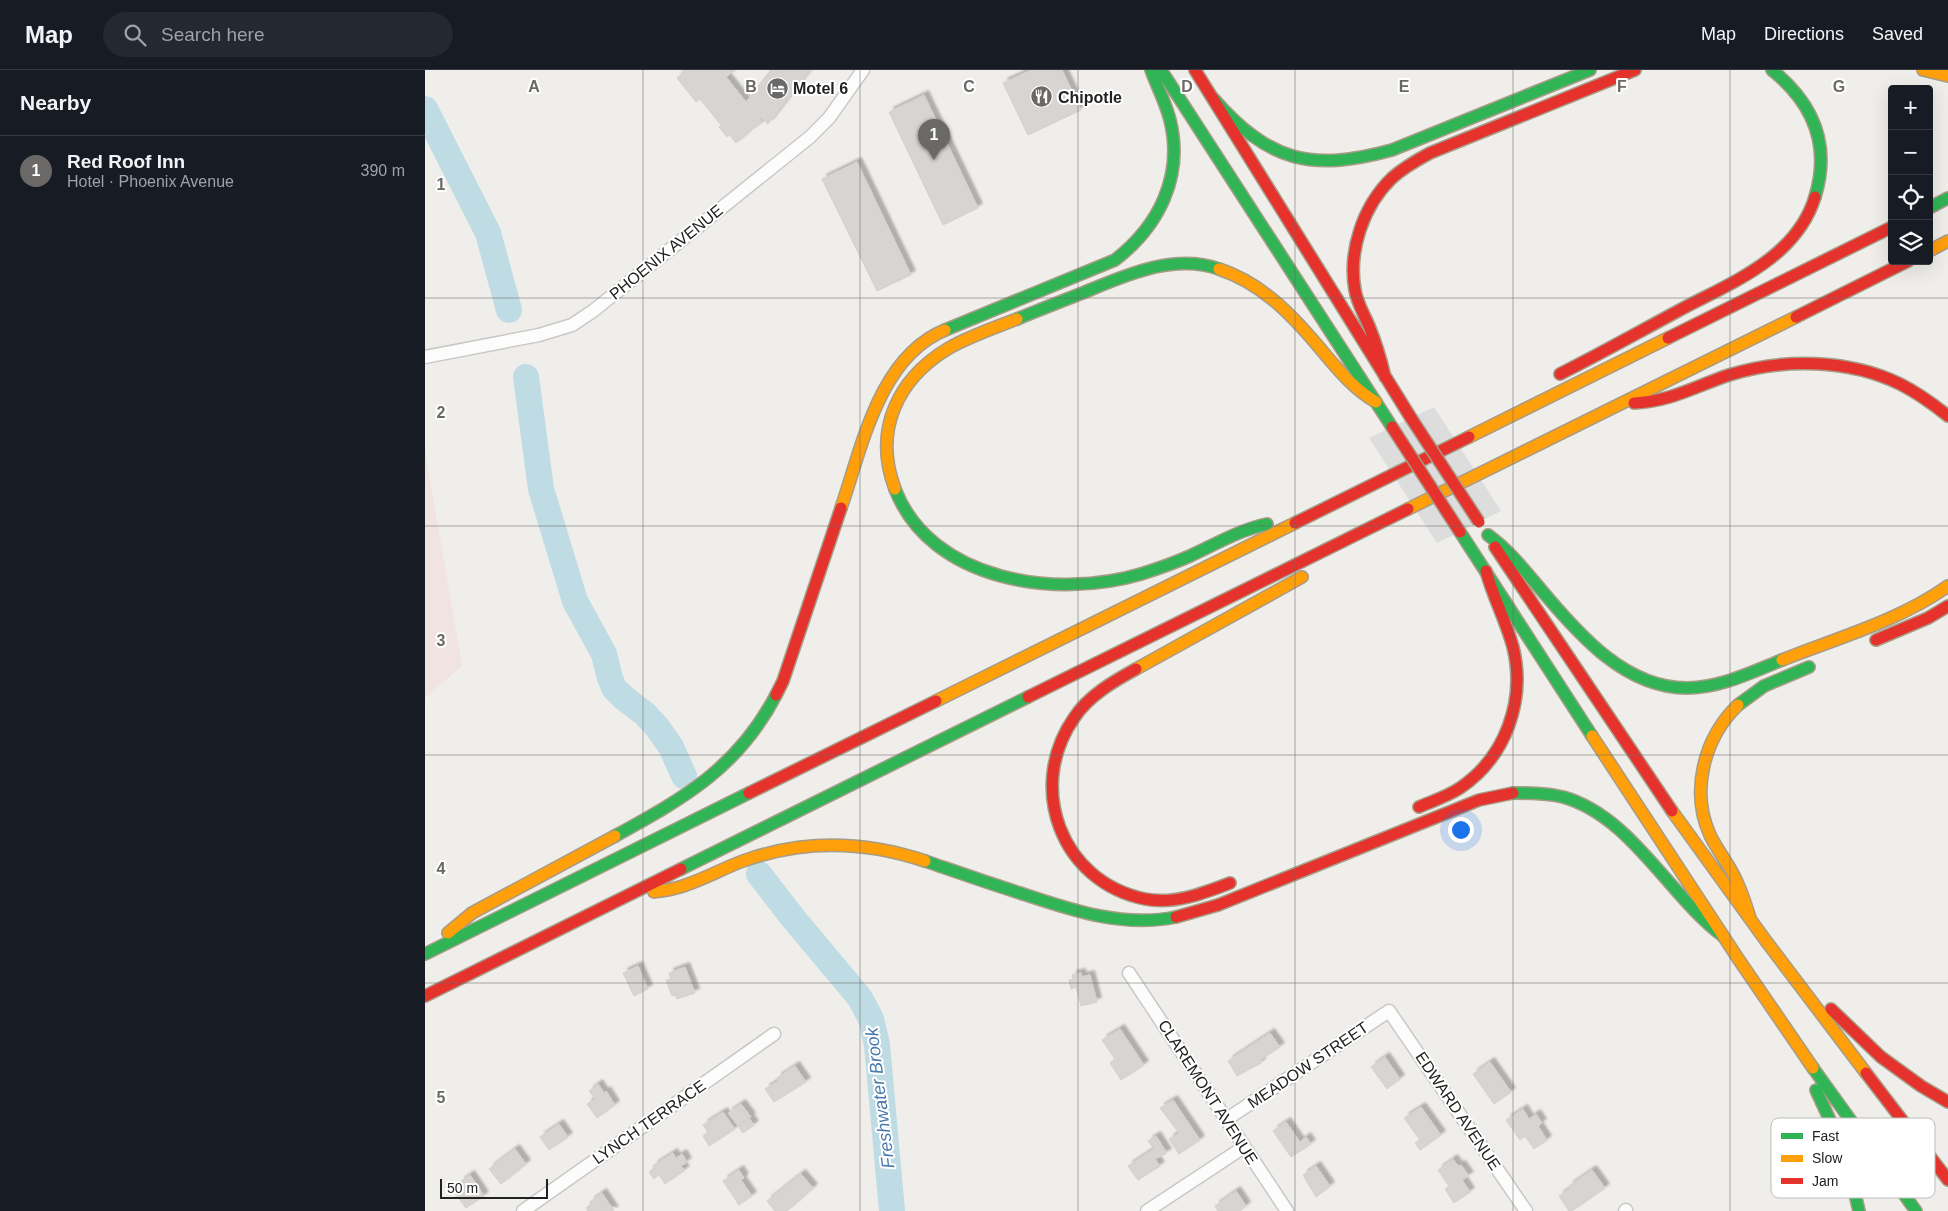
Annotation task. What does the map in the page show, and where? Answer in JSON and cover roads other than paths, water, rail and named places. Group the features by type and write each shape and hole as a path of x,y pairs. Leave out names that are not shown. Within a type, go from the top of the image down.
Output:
{"main road":[{"path":"429,952 472,913 634,826 695,790 745,744 765,716 783,681 873,414 884,388 895,370 915,348 938,333 1115,260 1132,247 1152,224 1168,191 1173,170 1174,151 1169,116 1151,70"},
{"path":"1161,70 1723,936 1849,1118"},
{"path":"1195,70 1411,418 1631,751 1799,985 1901,1118"},
{"path":"1213,98 1238,126 1271,148 1305,160 1340,162 1365,158 1392,150 1590,70"},
{"path":"1385,376 1376,346 1357,298 1354,273 1356,248 1364,221 1383,187 1401,170 1430,153 1635,70"},
{"path":"1552,378 1747,273 1777,253 1799,230 1809,213 1816,194 1821,167 1821,149 1816,129 1807,109 1787,83 1772,70"},
{"path":"1923,70 1948,76"},
{"path":"1933,206 1948,198"},
{"path":"429,952 1888,229"},
{"path":"1933,249 1948,241"},
{"path":"1298,522 1255,527 1178,561 1145,573 1112,581 1083,585 1056,585 1006,577 955,557 933,540 910,517 895,491 888,468 886,449 889,420 897,400 913,377 931,359 948,348 1129,274 1157,265 1177,263 1200,263 1219,267 1236,273 1253,283 1296,321 1352,386 1375,402"},
{"path":"425,996 1900,265"},
{"path":"1623,402 1644,403 1660,401 1708,382 1753,369 1773,365 1806,363 1850,368 1883,378 1924,397 1948,416"},
{"path":"1515,413 1540,388"},
{"path":"1487,535 1516,558 1573,625 1605,656 1631,675 1652,684 1669,688 1700,688 1742,677 1907,610 1931,598 1948,586"},
{"path":"1242,879 1200,894 1165,900 1131,896 1098,879 1071,850 1055,817 1050,781 1057,749 1064,732 1073,718 1082,707 1104,689 1169,650 1309,574 1340,543"},
{"path":"1405,812 1449,794 1471,780 1497,751 1514,716 1518,687 1516,660 1486,571"},
{"path":"1864,644 1928,618 1948,606"},
{"path":"1750,918 1737,882 1716,848 1704,821 1700,797 1702,767 1715,735 1729,714 1740,703 1764,686 1818,663"},
{"path":"633,893 677,888 743,861 777,850 807,845 837,844 873,847 907,855 1087,915 1123,920 1156,921 1184,916 1218,905 1479,800 1510,792 1538,791 1560,795 1580,803 1606,820 1642,853 1701,918 1723,936"},
{"path":"1799,985 1828,1006 1881,1057 1921,1086 1948,1102"},
{"path":"1801,1051 1829,1118"},
{"path":"1935,1163 1948,1180"},
{"path":"1856,1198 1859,1211"},
{"path":"1907,1198 1916,1211"}],"street":[{"name":"PHOENIX AVENUE","path":"425,357 539,335 572,325 809,137 833,112 863,70"},
{"name":"CLAREMONT AVENUE","path":"1129,972 1287,1211"},
{"name":"MEADOW STREET","path":"1227,1119 1389,1011"},
{"name":"EDWARD AVENUE","path":"1389,1011 1526,1211"},
{"name":"LYNCH TERRACE","path":"523,1211 774,1034"},
{"path":"1147,1211 1244,1147"}],"waterway":[{"name":"Freshwater Brook","path":"425,109 488,233 509,310"},
{"name":"Freshwater Brook","path":"526,377 541,489 575,601 604,654 614,688 645,714 657,727 671,747 684,776"},
{"name":"Freshwater Brook","path":"759,874 860,998 871,1019 877,1045 892,1211"}],"place":[{"name":"Motel 6","path":"777,88"},
{"name":"Chipotle","path":"1042,97"},
{"name":"Red Roof Inn","path":"934,160"}]}
